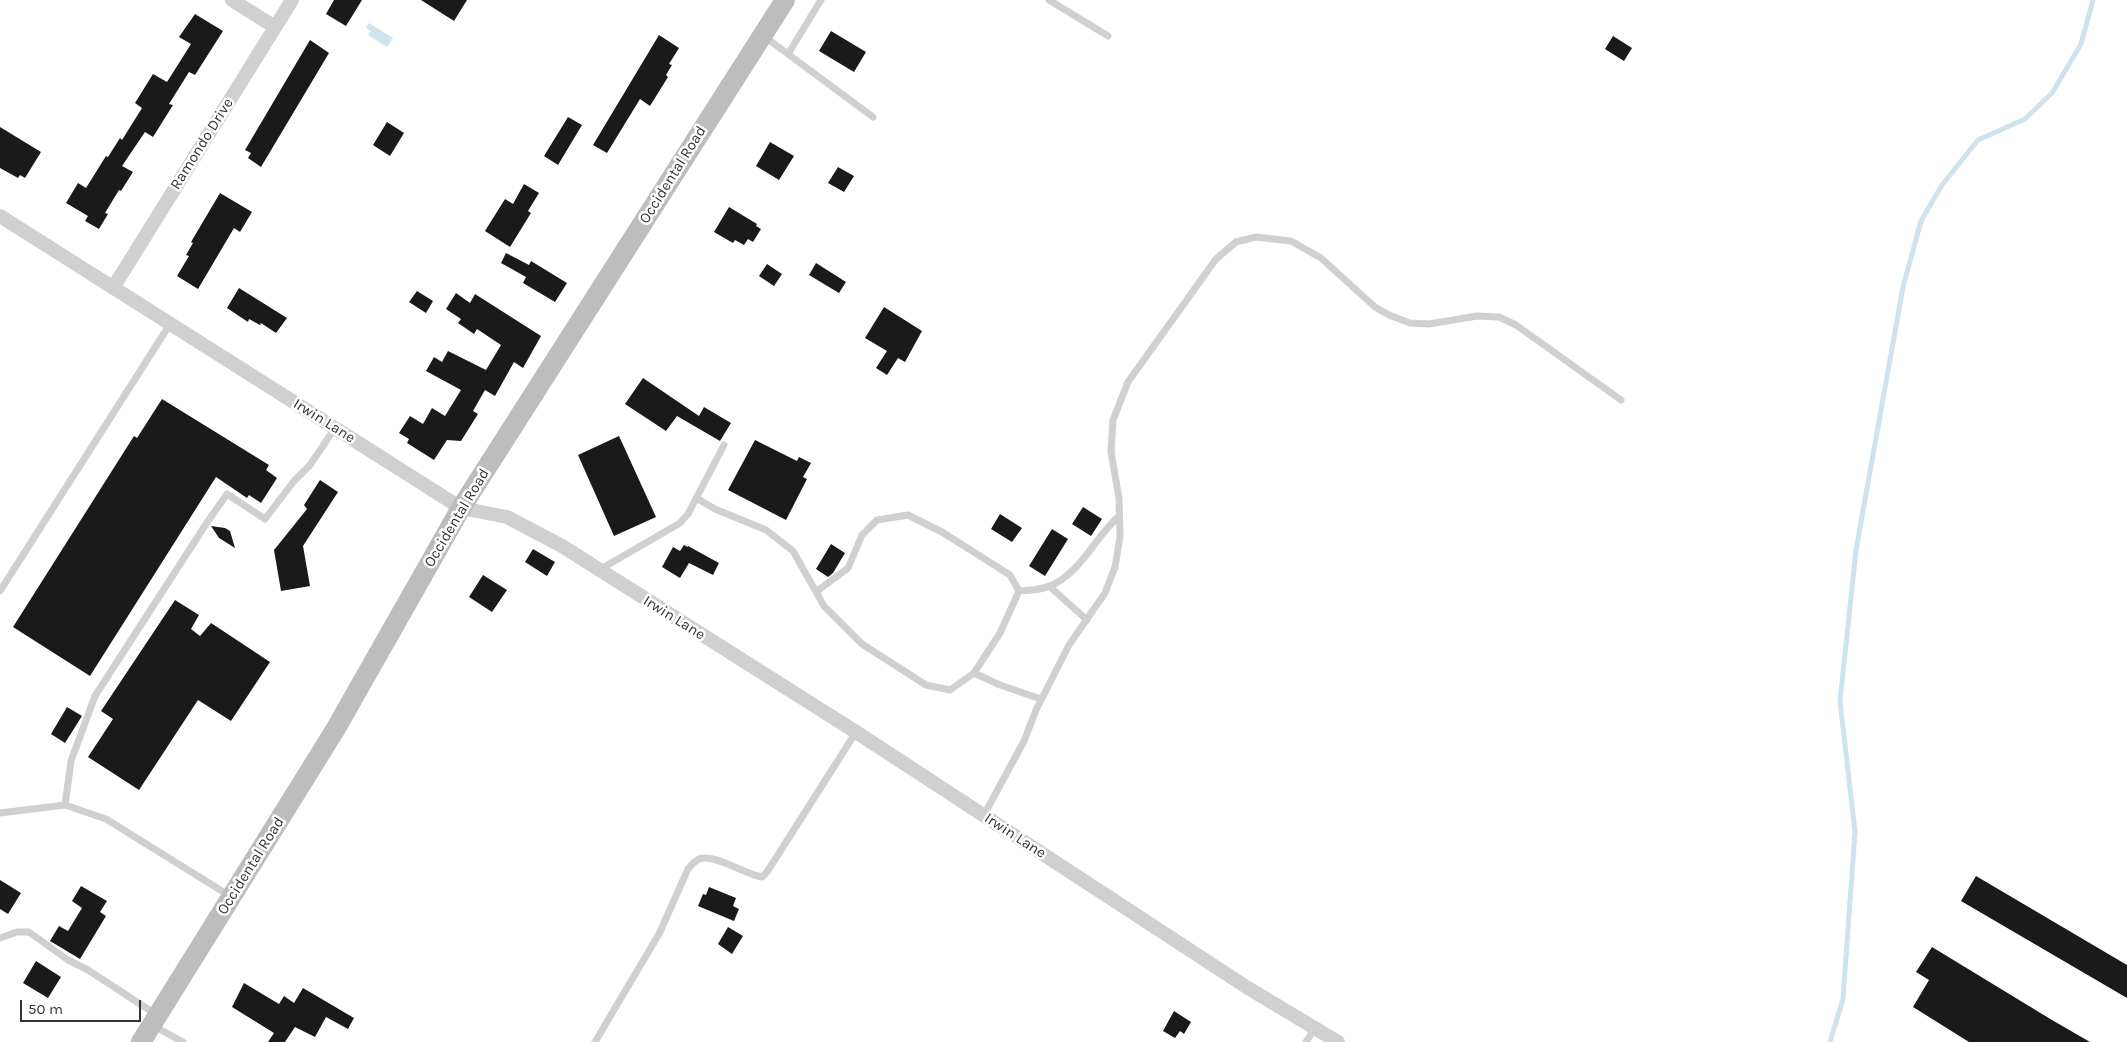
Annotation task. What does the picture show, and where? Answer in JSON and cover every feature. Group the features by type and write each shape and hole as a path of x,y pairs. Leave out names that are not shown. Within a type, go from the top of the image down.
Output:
{"street":[{"path":"232,0 275,27"},
{"name":"Ramondo Drive","path":"113,288 292,0"},
{"name":"Occidental Road","path":"141,1042 335,730 461,508 785,0"},
{"name":"Irwin Lane","path":"0,216 461,508 507,517 562,546 856,732 1248,988 1338,1042"}],"lane":[{"path":"788,54 821,0"},
{"path":"1049,0 1108,36"},
{"path":"762,36 873,117"},
{"path":"984,815 1024,741 1041,699 1069,645 1105,593 1115,567 1120,536 1119,498 1111,452 1113,420 1128,382 1216,258 1236,242 1256,237 1291,241 1320,258 1375,307 1410,323 1429,324 1477,316 1499,317 1516,325 1621,400"},
{"path":"0,591 170,324"},
{"path":"65,805 71,761 96,696 227,494 265,519 290,486 310,465 335,428"},
{"path":"599,570 680,522 688,514 724,445"},
{"path":"696,498 715,509 766,530 793,551 824,606 862,644 926,685 950,690 974,673 1000,632 1019,591"},
{"path":"816,592 848,568 862,535 877,520 908,515 942,532 1010,575 1019,591"},
{"path":"1019,591 1049,586 1072,571 1108,526 1119,516"},
{"path":"1049,586 1087,620"},
{"path":"974,673 1000,685 1041,699"},
{"path":"595,1042 659,934 688,869 696,861 705,858 762,877 768,872 856,732"},
{"path":"0,813 65,805 114,824 232,897"},
{"path":"0,938 16,932 29,932 68,960 88,970 183,1042"},
{"path":"1306,1042 1315,1028"}],"water":[{"path":"369,23 393,38 387,47 368,35 371,31 366,28"}],"building":[{"path":"334,0 362,0 346,26 326,14"},
{"path":"421,0 467,0 454,21"},
{"path":"195,14 223,31 195,75 189,72 169,104 173,105 153,137 145,132 122,166 133,172 105,213 108,214 99,229 85,221 88,216 66,203 78,183 86,188 106,156 108,157 120,138 122,140 142,108 135,103 153,74 167,82 191,44 179,37"},
{"path":"831,31 866,52 854,72 819,51"},
{"path":"659,35 679,48 669,64 672,65 666,75 668,77 650,106 640,99 607,153 593,145"},
{"path":"1613,36 1632,48 1624,61 1605,49"},
{"path":"310,40 329,53 261,167 248,158 251,153 245,150"},
{"path":"568,117 582,125 558,165 544,156"},
{"path":"387,122 404,133 390,156 373,145"},
{"path":"0,127 41,152 25,178 20,175 18,178 0,168"},
{"path":"770,142 794,156 779,180 756,166"},
{"path":"838,167 854,176 844,192 828,183"},
{"path":"524,184 539,193 528,211 531,213 510,247 485,231 505,199 513,204"},
{"path":"220,193 252,212 240,232 234,228 198,289 177,276 189,256 186,255 193,243 191,242"},
{"path":"729,207 757,224 756,226 761,229 753,242 748,239 744,245 735,240 733,243 714,232"},
{"path":"506,253 529,265 531,261 567,283 555,302 523,283 526,277 501,263"},
{"path":"816,263 846,282 839,293 809,275"},
{"path":"767,264 782,274 774,286 759,276"},
{"path":"239,288 287,318 276,333 261,323 260,325 249,319 248,322 227,308"},
{"path":"417,291 433,301 426,313 409,302"},
{"path":"456,293 470,303 475,294 541,336 523,368 514,362 495,396 485,390 473,411 478,414 461,441 447,440 434,460 407,443 409,439 399,433 410,416 423,424 432,408 445,416 461,390 426,371 434,357 442,362 448,351 486,370 501,345 477,329 474,334 458,323 461,319 446,309"},
{"path":"884,307 922,331 905,362 898,358 887,375 876,368 887,351 865,338"},
{"path":"643,378 699,416 704,407 731,423 720,441 677,416 666,431 625,404"},
{"path":"162,399 269,465 266,470 277,478 261,503 249,495 247,498 216,477 90,676 13,627 134,436 137,438"},
{"path":"619,436 656,517 614,536 578,455"},
{"path":"755,440 797,461 799,457 811,463 803,477 807,479 786,520 728,490"},
{"path":"320,480 338,492 303,546 310,586 281,591 274,550 307,509 304,505"},
{"path":"1083,507 1102,519 1091,536 1072,524"},
{"path":"1000,514 1022,528 1012,542 991,529"},
{"path":"211,526 225,528 230,531 235,548 219,538"},
{"path":"1052,529 1068,539 1045,576 1029,566"},
{"path":"831,544 845,553 833,573 828,577 816,569"},
{"path":"684,545 719,563 713,575 689,563 680,578 662,567 673,547 680,551"},
{"path":"533,549 555,562 547,576 525,562"},
{"path":"483,575 507,590 492,612 469,597"},
{"path":"175,600 199,615 191,629 200,636 211,623 270,662 231,721 198,700 139,790 88,757 113,719 101,711"},
{"path":"67,707 82,716 65,743 51,734"},
{"path":"1976,876 2127,965 2127,998 1961,901"},
{"path":"0,880 21,893 8,914 0,909"},
{"path":"81,886 107,901 100,912 106,916 80,959 50,941 59,926 68,931 82,908 72,901"},
{"path":"709,887 736,898 733,906 739,909 734,921 698,906 703,894 706,895"},
{"path":"728,927 743,936 732,954 718,944"},
{"path":"1932,947 2090,1042 1969,1042 1913,1007 1929,980 1916,972"},
{"path":"36,961 61,977 48,998 23,983"},
{"path":"244,983 279,1004 284,996 294,1003 303,988 354,1018 348,1029 326,1017 315,1037 295,1027 285,1042 268,1042 274,1033 232,1007"},
{"path":"1174,1011 1191,1022 1184,1034 1180,1031 1175,1038 1163,1031"}],"waterway":[{"path":"1830,1042 1843,999 1855,832 1840,701 1856,550 1903,287 1921,221 1942,185 1978,140 2025,119 2052,93 2081,44 2093,0"}]}
